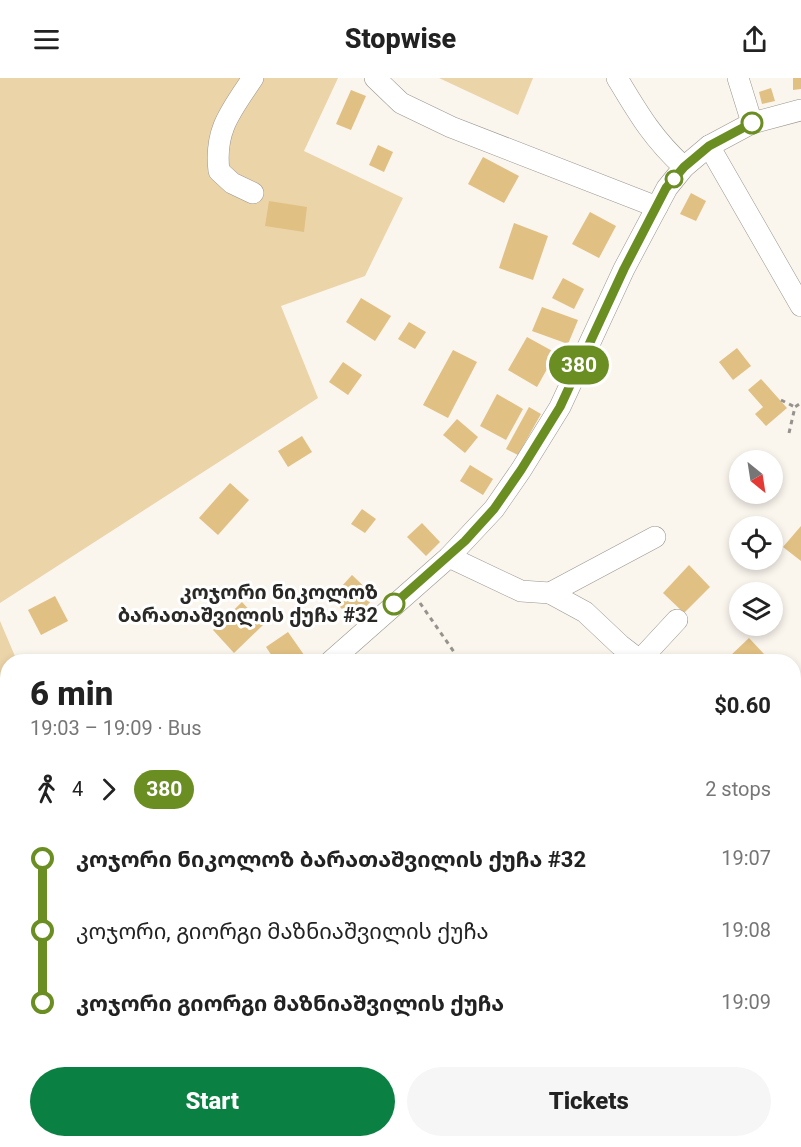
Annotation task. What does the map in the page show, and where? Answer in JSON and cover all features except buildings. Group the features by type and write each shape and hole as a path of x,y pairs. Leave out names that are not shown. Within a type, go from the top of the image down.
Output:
{"street":[{"path":"253,78 224,122 217,153 219,171 232,183 253,193"},
{"path":"375,78 401,104 657,207"},
{"path":"617,78 644,124 684,167"},
{"path":"738,78 752,123"},
{"path":"339,654 449,556 494,509 560,407 624,269 666,188 684,167 709,146 752,123 801,110"},
{"path":"709,146 801,306"},
{"path":"550,592 655,537"},
{"path":"449,556 521,591 550,592 585,612 632,654"},
{"path":"647,654 677,620"}],"path":[{"path":"781,400 795,407"},
{"path":"789,433 795,407 801,403"},
{"path":"410,590 456,654"}],"shaded area":[{"path":"0,78 338,78 304,151 403,198 365,276 281,306 318,398 0,603"},
{"path":"439,78 533,78 518,115"},
{"path":"0,621 14,654 0,654"}],"bus line":[{"name":"380","path":"394,604 465,541 494,509 521,470 560,407 624,269 666,188 684,167 709,146 752,123"}],"place":[{"name":"კოჯორი ნიკოლოზ ბარათაშვილის ქუჩა #32","path":"394,604"}]}
